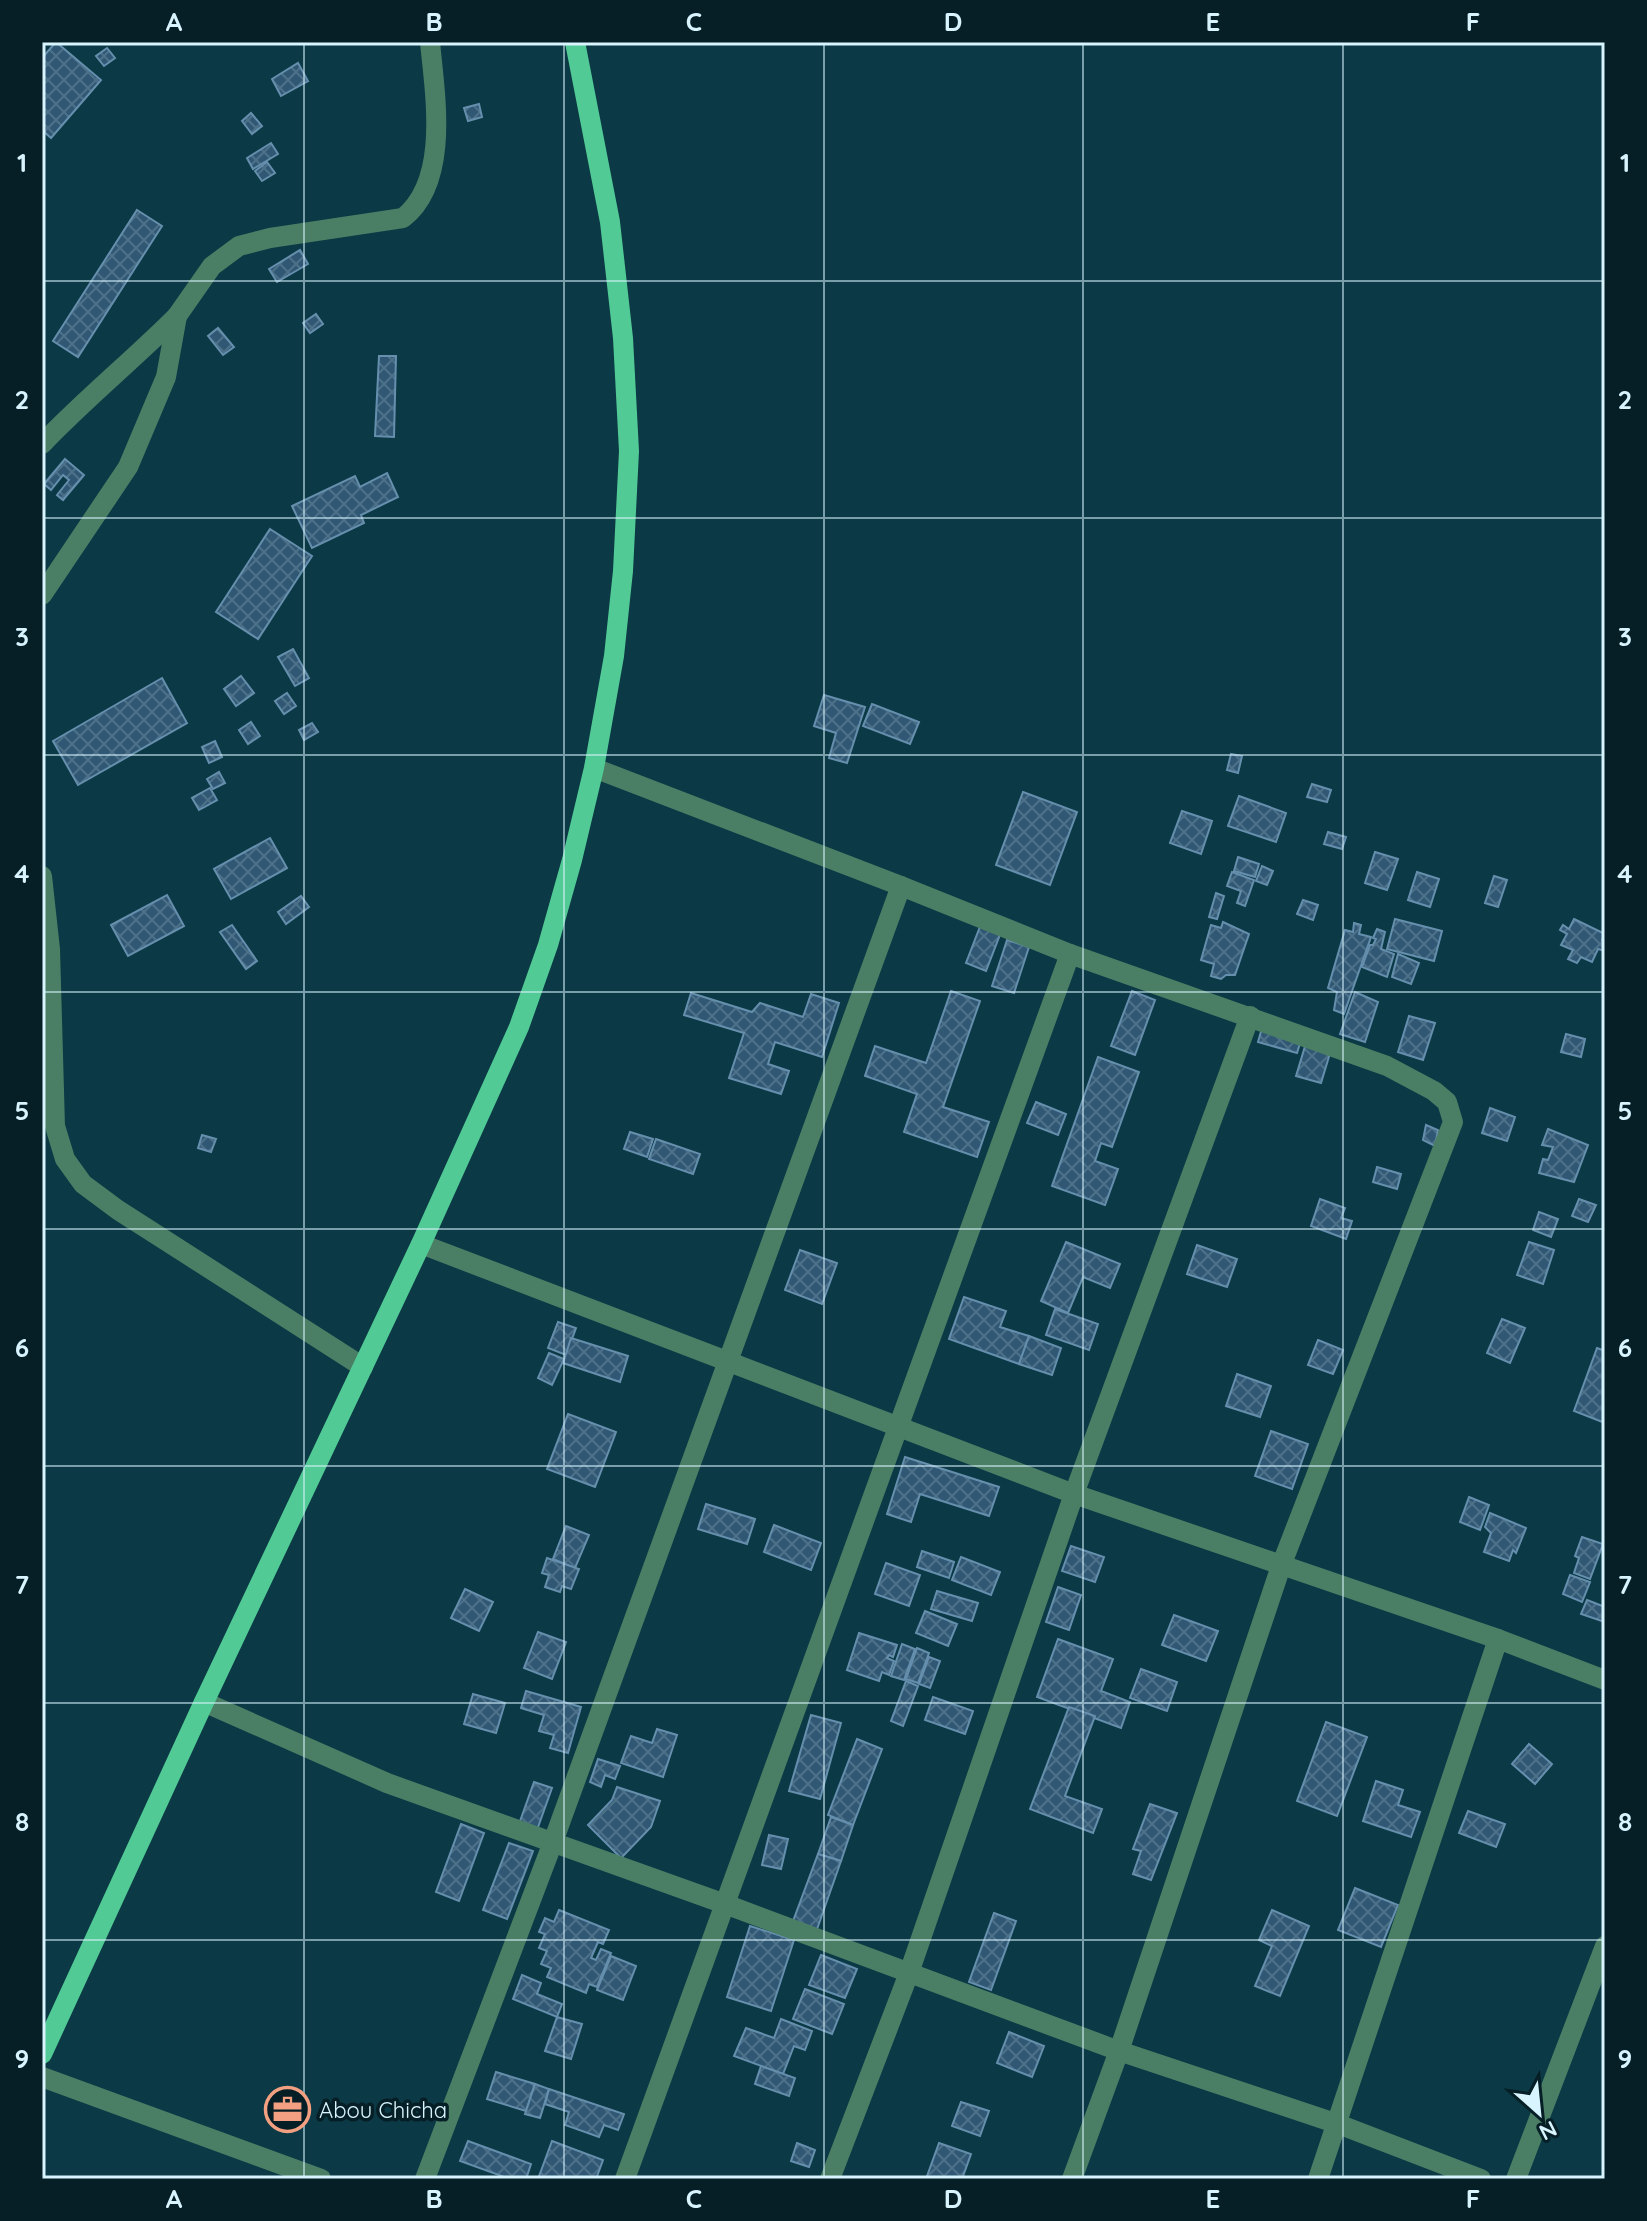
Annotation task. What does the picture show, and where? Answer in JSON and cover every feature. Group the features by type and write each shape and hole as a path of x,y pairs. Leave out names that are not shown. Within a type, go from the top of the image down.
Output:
{"main road":[{"path":"42,2054 204,1702 421,1244 519,1027 548,945 572,860 594,768 614,656 623,571 629,451 623,338 610,222 575,42"}],"street":[{"path":"42,444 177,316 212,266 239,246 270,238 403,218 416,208 426,191 435,149 436,98 430,42"},
{"path":"42,595 128,467 166,377 177,316"},
{"path":"594,768 1070,954 1387,1066 1434,1091 1447,1102 1453,1122 1281,1566 1119,2051 1072,2179"},
{"path":"42,876 50,949 48,1123 65,1159 83,1184 363,1367"},
{"path":"425,2179 553,1842 725,1362 901,886"},
{"path":"625,2179 1070,954"},
{"path":"830,2179 909,1973 1074,1494 1250,1016"},
{"path":"421,1244 1074,1494 1498,1639 1605,1680"},
{"path":"1318,2179 1498,1639"},
{"path":"204,1702 387,1783 725,1904 1119,2051 1338,2124 1481,2179"},
{"path":"1516,2179 1605,1946"},
{"path":"42,2077 321,2179"}],"building":[{"path":"56,42 101,80 51,138 42,130 42,58"},
{"path":"107,48 115,58 104,66 96,56"},
{"path":"298,63 308,81 281,96 272,79"},
{"path":"479,104 482,117 468,121 464,108"},
{"path":"251,113 262,126 252,134 242,121"},
{"path":"271,143 278,154 253,169 247,158"},
{"path":"267,162 275,173 262,181 255,171"},
{"path":"137,210 162,226 78,357 53,341"},
{"path":"300,250 308,264 277,282 269,269"},
{"path":"316,314 323,324 310,333 303,323"},
{"path":"218,328 234,347 223,355 208,336"},
{"path":"379,356 396,356 394,437 375,436"},
{"path":"65,459 84,475 63,500 57,495 69,480 63,475 51,490 44,484"},
{"path":"387,473 398,497 361,515 364,523 312,548 292,506 355,476 360,487"},
{"path":"270,529 312,556 258,639 216,612"},
{"path":"293,649 309,678 295,686 278,657"},
{"path":"241,676 254,693 236,706 224,689"},
{"path":"162,678 187,723 78,785 53,741"},
{"path":"287,693 296,706 284,714 275,701"},
{"path":"824,695 865,707 847,763 829,758 836,733 814,726"},
{"path":"872,704 919,722 910,744 863,726"},
{"path":"251,722 260,736 248,744 239,730"},
{"path":"312,723 318,732 304,740 299,730"},
{"path":"215,741 222,757 209,763 202,747"},
{"path":"1231,754 1242,756 1238,773 1227,770"},
{"path":"219,772 225,783 213,789 207,779"},
{"path":"1312,784 1331,790 1327,802 1307,797"},
{"path":"210,788 217,800 199,810 192,798"},
{"path":"1023,792 1077,812 1050,885 996,865"},
{"path":"1239,796 1286,813 1276,842 1228,826"},
{"path":"1182,811 1212,821 1201,854 1170,843"},
{"path":"1328,832 1346,837 1342,849 1324,844"},
{"path":"270,838 287,868 231,899 214,869"},
{"path":"1375,852 1398,859 1387,890 1365,883"},
{"path":"1238,857 1259,864 1255,877 1234,871"},
{"path":"1262,866 1273,871 1267,885 1256,881"},
{"path":"1232,872 1254,880 1245,906 1237,903 1241,891 1227,886"},
{"path":"1417,872 1439,879 1430,907 1408,900"},
{"path":"1494,876 1507,880 1498,907 1485,903"},
{"path":"1216,893 1224,896 1217,919 1209,917"},
{"path":"167,895 184,926 128,956 111,925"},
{"path":"301,896 309,907 286,924 278,912"},
{"path":"1303,900 1318,905 1313,920 1297,914"},
{"path":"1395,919 1442,931 1434,961 1387,949"},
{"path":"1574,919 1605,934 1602,940 1605,951 1598,949 1592,962 1581,957 1577,963 1568,959 1573,950 1561,945 1567,934 1560,930 1563,925 1569,929"},
{"path":"1223,922 1249,934 1235,975 1226,975 1221,979 1211,976 1214,964 1201,960 1211,925 1221,928"},
{"path":"1354,923 1361,925 1359,934 1371,937 1344,1014 1334,1010 1337,992 1328,988 1345,930 1353,932"},
{"path":"981,924 1001,932 986,971 966,963"},
{"path":"232,925 257,961 246,969 220,932"},
{"path":"1377,929 1385,932 1381,949 1394,954 1387,977 1362,967 1370,945 1376,939 1373,938"},
{"path":"1007,940 1029,947 1014,993 992,986"},
{"path":"1398,954 1419,963 1411,984 1392,977"},
{"path":"951,991 980,1001 943,1107 989,1122 977,1157 904,1132 917,1094 865,1076 875,1046 926,1063"},
{"path":"1132,991 1155,1000 1135,1055 1111,1046"},
{"path":"1355,992 1378,1002 1365,1042 1340,1034"},
{"path":"691,993 752,1012 760,1003 803,1017 811,994 839,1003 822,1057 775,1042 768,1064 789,1071 781,1094 729,1078 744,1033 684,1015"},
{"path":"1409,1016 1435,1023 1423,1060 1398,1052"},
{"path":"1262,1028 1301,1040 1297,1053 1258,1042"},
{"path":"1566,1034 1585,1039 1581,1057 1561,1052"},
{"path":"1306,1043 1331,1050 1321,1083 1296,1076"},
{"path":"1098,1057 1139,1072 1112,1147 1101,1143 1095,1161 1118,1169 1105,1205 1052,1186"},
{"path":"1036,1102 1066,1114 1058,1135 1027,1123"},
{"path":"1490,1108 1515,1117 1507,1141 1482,1133"},
{"path":"1426,1125 1438,1130 1435,1146 1423,1140"},
{"path":"1548,1129 1588,1145 1574,1182 1539,1173 1543,1159 1548,1160 1553,1147 1542,1145"},
{"path":"630,1132 653,1139 647,1157 624,1149"},
{"path":"202,1135 216,1139 211,1152 198,1148"},
{"path":"656,1139 700,1154 693,1174 649,1159"},
{"path":"1377,1167 1401,1174 1397,1189 1373,1182"},
{"path":"1320,1199 1345,1208 1341,1218 1352,1221 1346,1239 1311,1226"},
{"path":"1579,1199 1596,1205 1588,1222 1572,1216"},
{"path":"1539,1212 1558,1219 1551,1237 1533,1230"},
{"path":"1066,1242 1120,1264 1110,1288 1083,1277 1068,1313 1041,1301"},
{"path":"1529,1242 1554,1250 1543,1284 1517,1275"},
{"path":"1197,1245 1237,1259 1227,1287 1187,1274"},
{"path":"800,1250 837,1263 822,1304 785,1290"},
{"path":"964,1297 1006,1311 1000,1327 1029,1336 1019,1364 949,1339"},
{"path":"1055,1309 1098,1324 1089,1350 1046,1335"},
{"path":"1502,1319 1525,1328 1510,1363 1487,1353"},
{"path":"558,1322 576,1328 566,1355 548,1348"},
{"path":"1029,1336 1061,1348 1052,1375 1019,1364"},
{"path":"571,1338 628,1356 620,1382 563,1363"},
{"path":"1318,1340 1343,1350 1333,1374 1308,1365"},
{"path":"1597,1348 1605,1351 1605,1423 1574,1411"},
{"path":"549,1353 564,1359 552,1385 538,1378"},
{"path":"1237,1374 1271,1386 1260,1417 1226,1406"},
{"path":"568,1414 616,1432 595,1487 547,1469"},
{"path":"1271,1431 1308,1444 1292,1489 1255,1476"},
{"path":"905,1457 999,1487 989,1516 920,1494 911,1522 887,1514"},
{"path":"1469,1497 1489,1505 1480,1530 1460,1522"},
{"path":"706,1504 755,1519 747,1544 698,1529"},
{"path":"1490,1513 1526,1528 1516,1553 1513,1550 1509,1561 1484,1552 1491,1533 1485,1527"},
{"path":"774,1525 821,1543 811,1570 764,1552"},
{"path":"566,1526 589,1535 575,1568 553,1559"},
{"path":"1582,1537 1603,1544 1590,1579 1574,1573 1579,1558 1575,1556"},
{"path":"1071,1546 1104,1557 1095,1582 1062,1571"},
{"path":"922,1551 954,1562 949,1578 917,1567"},
{"path":"961,1557 1000,1572 991,1595 952,1580"},
{"path":"547,1558 579,1569 571,1589 562,1586 560,1592 545,1587 549,1575 542,1573"},
{"path":"886,1563 920,1575 909,1606 875,1594"},
{"path":"1570,1575 1590,1582 1582,1602 1563,1594"},
{"path":"1058,1587 1081,1595 1069,1630 1046,1622"},
{"path":"465,1589 493,1602 479,1631 451,1618"},
{"path":"937,1591 978,1603 972,1621 931,1609"},
{"path":"1587,1600 1605,1607 1605,1622 1581,1614"},
{"path":"925,1611 957,1624 948,1646 916,1633"},
{"path":"1174,1615 1218,1631 1206,1661 1162,1645"},
{"path":"538,1632 566,1642 552,1679 524,1668"},
{"path":"859,1633 897,1645 893,1657 889,1655 887,1658 894,1661 889,1675 882,1672 879,1681 847,1670"},
{"path":"1058,1639 1113,1659 1101,1691 1130,1702 1121,1728 1037,1697"},
{"path":"902,1644 915,1649 904,1680 891,1676"},
{"path":"917,1648 929,1653 918,1683 906,1679"},
{"path":"929,1657 940,1661 930,1688 919,1684"},
{"path":"1141,1669 1177,1682 1167,1711 1130,1698"},
{"path":"906,1681 918,1686 903,1726 891,1721"},
{"path":"526,1691 581,1707 568,1753 550,1748 554,1735 539,1731 544,1715 521,1708"},
{"path":"473,1694 505,1703 496,1733 464,1724"},
{"path":"933,1697 973,1711 965,1734 925,1720"},
{"path":"1069,1707 1095,1716 1065,1796 1102,1809 1093,1833 1030,1809"},
{"path":"811,1715 841,1723 820,1799 789,1791"},
{"path":"1326,1722 1367,1737 1337,1816 1297,1801"},
{"path":"657,1729 677,1735 663,1777 621,1763 631,1736 652,1743"},
{"path":"857,1739 882,1749 853,1825 828,1815"},
{"path":"1529,1744 1552,1764 1535,1784 1512,1764"},
{"path":"598,1759 620,1766 615,1779 605,1775 601,1787 590,1782"},
{"path":"1376,1781 1403,1790 1398,1805 1420,1812 1411,1837 1363,1821"},
{"path":"534,1782 552,1788 537,1830 519,1824"},
{"path":"617,1787 660,1801 651,1827 621,1858 588,1825 612,1800"},
{"path":"1150,1804 1177,1813 1151,1880 1133,1874 1141,1851 1133,1849"},
{"path":"1468,1811 1505,1824 1496,1847 1459,1833"},
{"path":"831,1817 853,1825 841,1861 818,1854"},
{"path":"461,1824 484,1833 459,1901 436,1892"},
{"path":"769,1835 788,1839 781,1869 762,1865"},
{"path":"509,1843 533,1851 507,1919 483,1910"},
{"path":"818,1854 841,1861 816,1932 792,1924"},
{"path":"1355,1888 1398,1905 1381,1947 1338,1930"},
{"path":"559,1910 609,1930 603,1944 598,1942 591,1958 596,1960 601,1949 611,1953 597,1987 589,1984 586,1993 547,1977 551,1968 541,1964 547,1951 539,1948 545,1934 539,1932 545,1918 554,1922"},
{"path":"1272,1910 1309,1926 1280,1996 1255,1986 1272,1946 1259,1940"},
{"path":"994,1913 1016,1921 991,1990 969,1982"},
{"path":"750,1926 794,1940 771,2011 727,1997"},
{"path":"821,1955 857,1969 845,1998 809,1985"},
{"path":"611,1956 636,1966 623,2000 597,1990"},
{"path":"522,1975 541,1983 537,1994 562,2004 557,2017 513,1999"},
{"path":"805,1989 844,2004 832,2034 793,2019"},
{"path":"557,2017 582,2024 571,2059 545,2051"},
{"path":"781,2019 812,2031 805,2050 794,2046 783,2074 734,2056 746,2028 774,2038"},
{"path":"1009,2032 1044,2046 1032,2077 997,2063"},
{"path":"761,2066 795,2078 789,2096 755,2084"},
{"path":"496,2072 535,2084 526,2111 487,2099"},
{"path":"535,2084 549,2089 540,2118 525,2114"},
{"path":"549,2089 624,2114 618,2130 604,2125 599,2137 565,2125 569,2112 545,2104"},
{"path":"961,2102 989,2111 980,2136 952,2126"},
{"path":"468,2141 531,2164 526,2179 510,2179 460,2161"},
{"path":"552,2141 603,2160 596,2179 538,2179"},
{"path":"797,2143 815,2150 809,2167 791,2161"},
{"path":"939,2143 971,2154 962,2179 926,2179"}],"place":[{"name":"Abou Chicha","path":"288,2110"}]}
